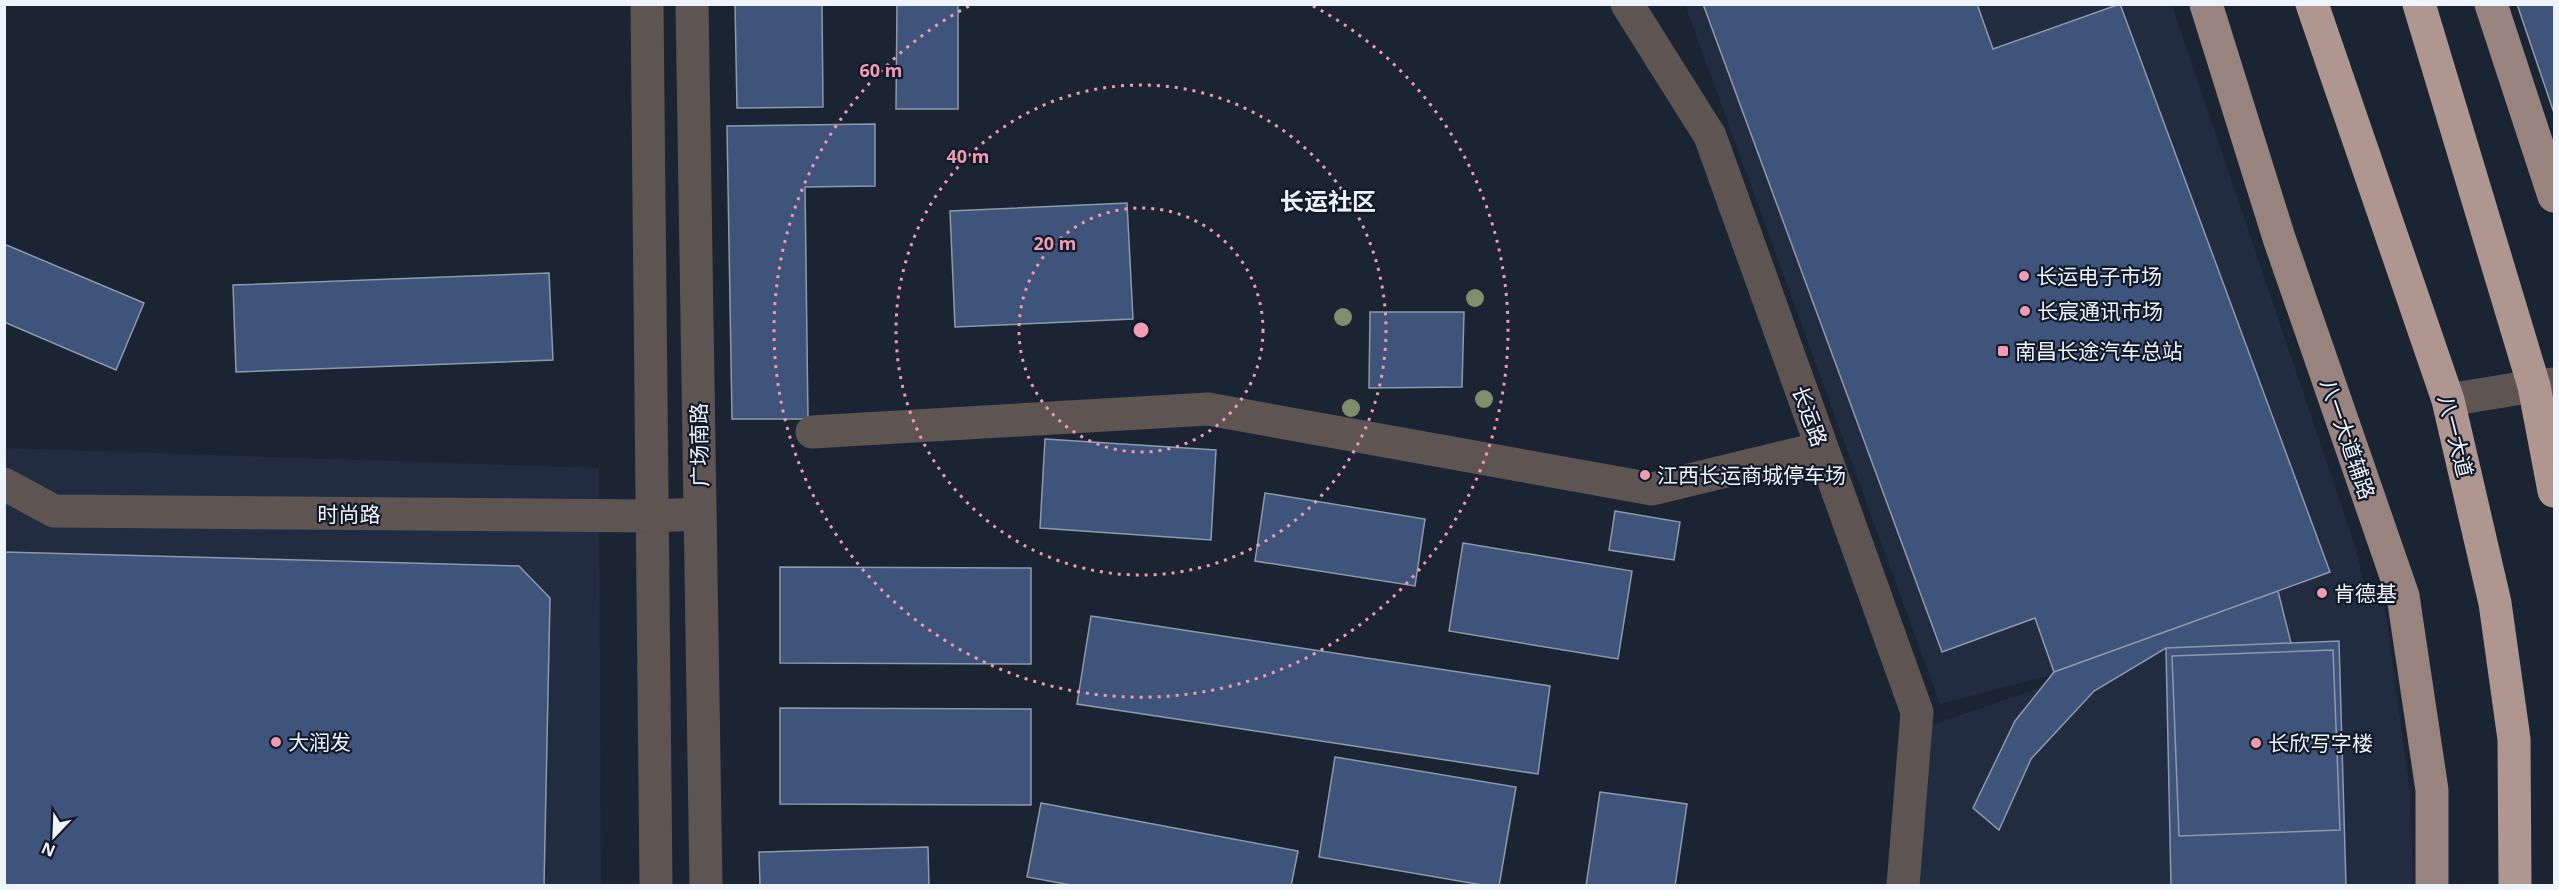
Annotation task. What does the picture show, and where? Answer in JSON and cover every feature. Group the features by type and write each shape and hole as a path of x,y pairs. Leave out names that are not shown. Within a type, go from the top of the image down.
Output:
{"highway":[{"name":"八一大道","path":"2312,4 2448,400 2495,603 2514,739 2515,885"},
{"path":"2419,4 2544,385 2554,492"}],"main road":[{"name":"八一大道辅路","path":"2206,4 2279,238 2403,596 2432,790 2432,885"},
{"path":"2491,4 2554,196"}],"street":[{"path":"646,4 650,516 656,885"},
{"name":"广场南路","path":"692,4 706,885"},
{"name":"长运路","path":"1627,4 1710,136 1917,712 1903,885"},
{"path":"2448,400 2544,385"},
{"path":"812,432 1208,409 1652,489 1821,448"},
{"name":"时尚路","path":"4,484 54,511 650,516 700,514"}],"shaded area":[{"name":"长运电子市场","path":"1685,5 2172,5 2356,548 2368,604 2384,601 2410,794 2413,885 1915,885 1924,728 2061,680 2048,676 1940,704"},
{"name":"大润发","path":"5,448 599,468 601,885 5,886"}],"building":[{"path":"735,4 822,4 823,107 737,108"},
{"path":"897,4 958,4 958,109 896,109"},
{"name":"长运电子市场","path":"1703,4 1977,4 1993,49 2120,4 2330,572 2054,672 2035,618 1942,652"},
{"path":"2517,4 2554,4 2554,113"},
{"path":"875,124 875,186 805,187 808,419 732,419 727,126"},
{"path":"1127,203 1133,319 955,327 950,211"},
{"path":"4,244 144,303 116,370 4,322"},
{"path":"549,273 553,360 236,372 233,285"},
{"path":"1370,312 1464,312 1462,387 1369,388"},
{"path":"1045,439 1216,450 1211,540 1040,528"},
{"path":"1265,493 1425,519 1415,586 1255,561"},
{"path":"1615,511 1680,522 1674,560 1609,550"},
{"path":"1463,543 1632,571 1618,659 1449,631"},
{"name":"大润发","path":"4,552 519,566 550,598 544,886 4,886"},
{"path":"780,567 1031,568 1031,664 780,663"},
{"path":"2278,591 2291,643 2166,648 2094,691 2031,759 1999,830 1973,808 2015,721 2054,672"},
{"path":"1091,616 1550,686 1538,774 1077,704"},
{"name":"长欣写字楼","path":"2339,641 2346,886 2171,886 2166,648"},
{"name":"长欣写字楼","path":"2333,650 2340,830 2179,836 2172,656"},
{"path":"780,708 1031,709 1031,805 780,804"},
{"path":"1335,757 1516,787 1499,886 1319,857"},
{"path":"1600,792 1687,804 1675,886 1586,886"},
{"path":"1041,803 1298,851 1291,886 1076,886 1027,877"},
{"path":"928,847 929,886 760,886 759,852"}],"place":[{"name":"长运电子市场","path":"2024,276"},
{"name":"长宸通讯市场","path":"2025,311"},
{"name":"南昌长途汽车总站","path":"2003,351"},
{"name":"江西长运商城停车场","path":"1645,475"},
{"name":"肯德基","path":"2322,593"},
{"name":"大润发","path":"276,742"},
{"name":"长欣写字楼","path":"2256,743"}],"district":[{"name":"长运社区","path":"1328,200"}]}
